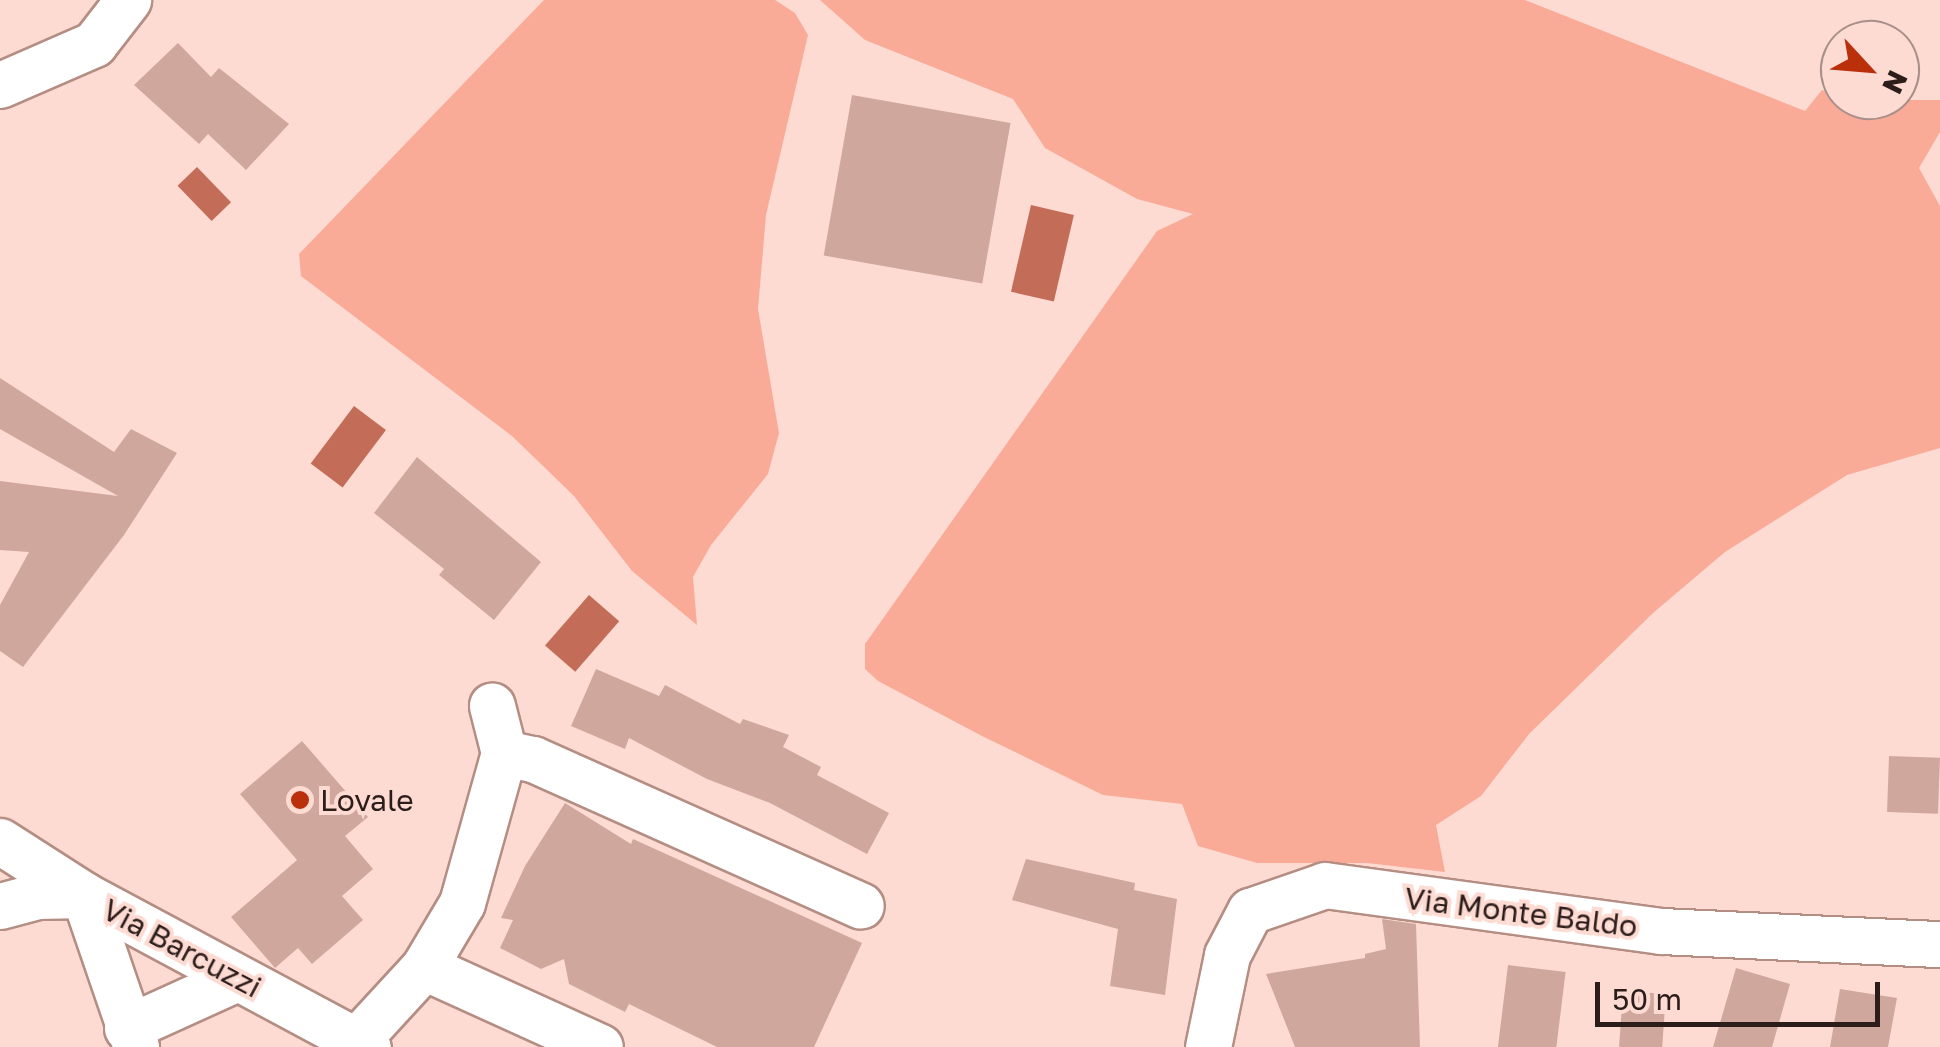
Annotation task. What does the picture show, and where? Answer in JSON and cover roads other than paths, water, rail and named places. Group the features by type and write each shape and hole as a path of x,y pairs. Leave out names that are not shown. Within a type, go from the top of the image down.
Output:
{"street":[{"path":"0,85 94,44 128,0"},
{"path":"362,1044 424,967 462,903 504,753 492,706"},
{"path":"504,753 533,759 861,906"},
{"name":"Via Barcuzzi","path":"0,841 84,894 362,1044"},
{"name":"Via Monte Baldo","path":"1208,1047 1227,954 1250,912 1325,885 1660,930 1940,944"},
{"path":"0,906 36,896 84,894 132,1037 237,978"},
{"path":"424,967 600,1047"}],"place":[{"name":"Lovale","path":"300,800"}]}
